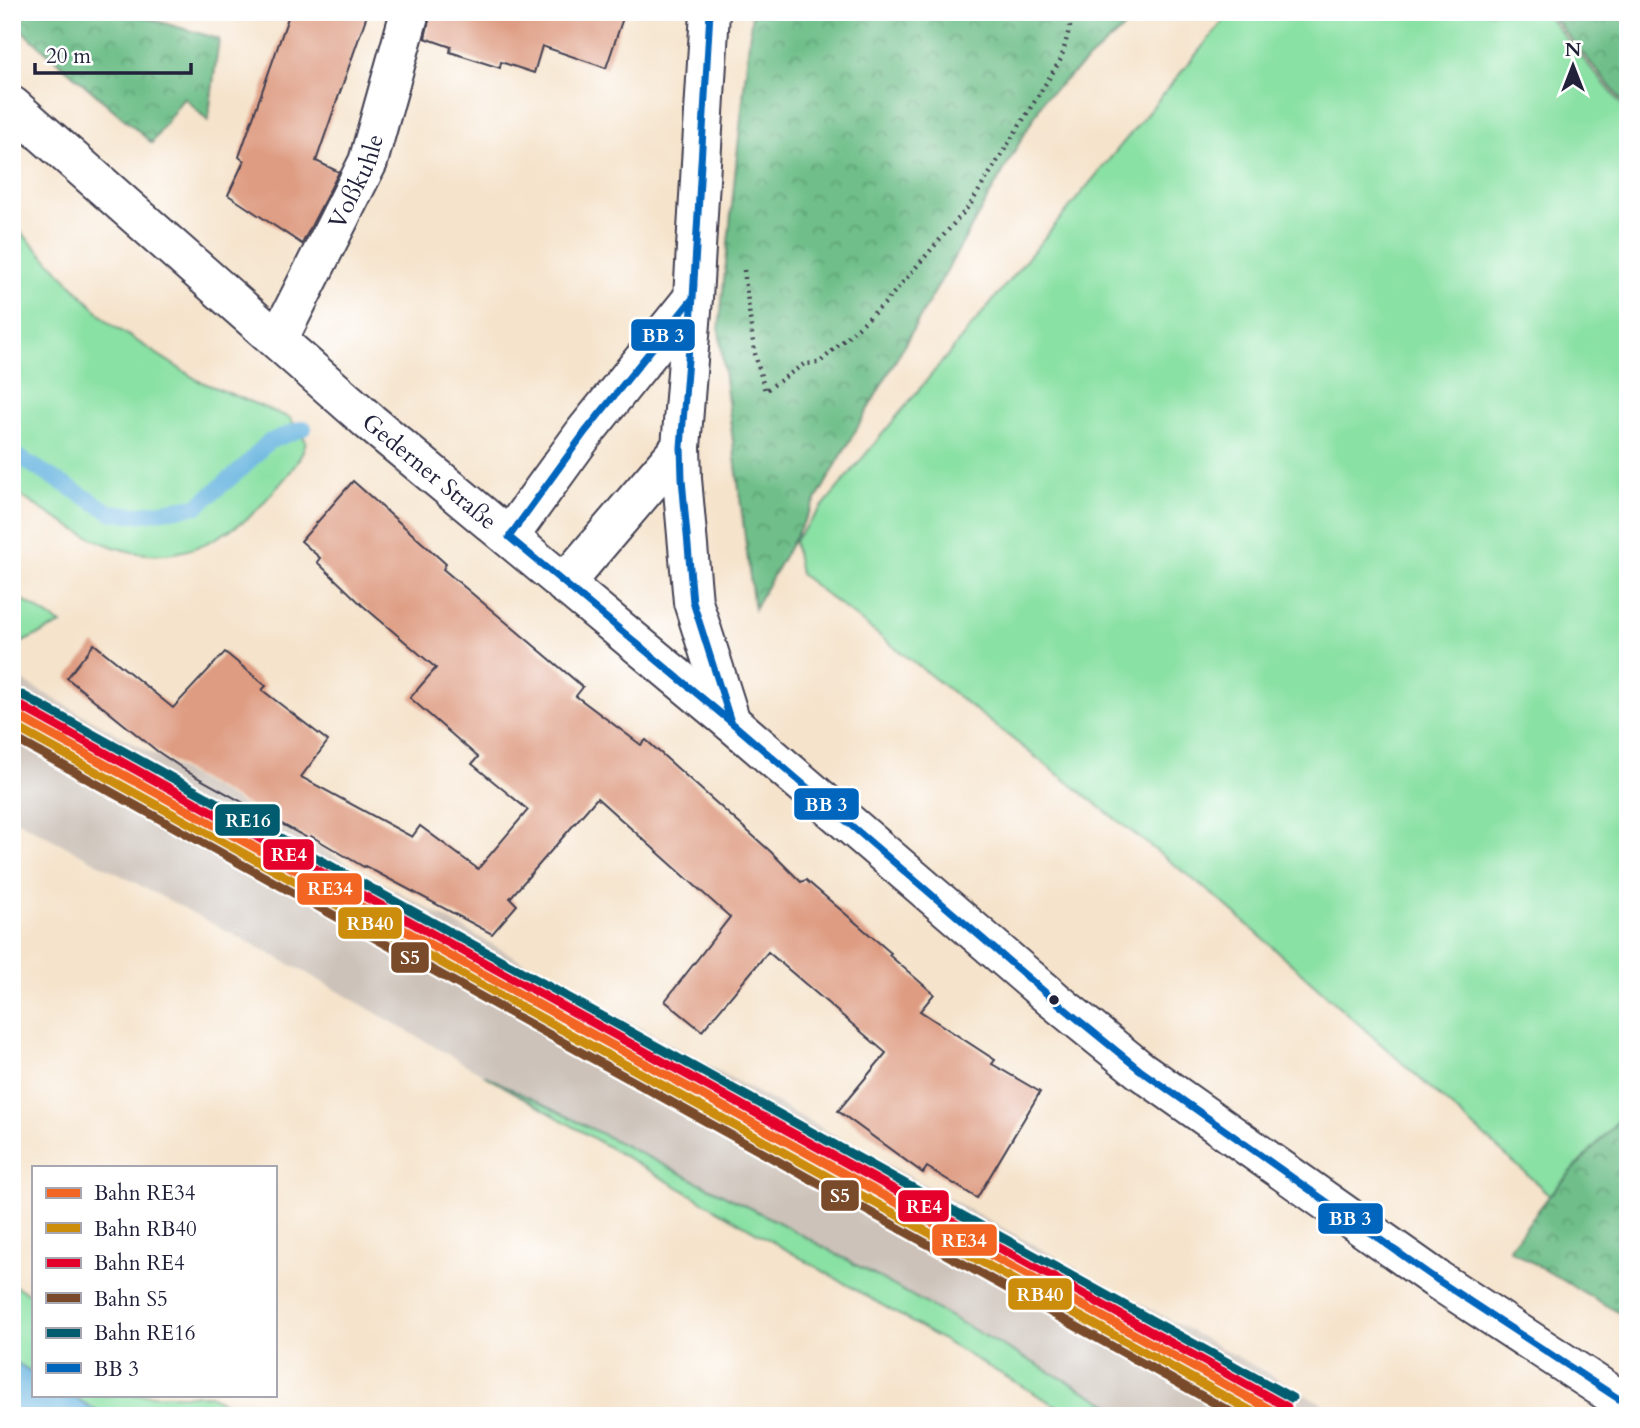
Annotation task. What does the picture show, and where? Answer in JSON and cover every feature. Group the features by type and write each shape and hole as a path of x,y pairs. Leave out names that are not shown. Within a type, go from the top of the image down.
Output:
{"main road":[{"name":"Voßkuhle","path":"278,340 368,162 410,12"},
{"path":"710,12 681,447 693,602 731,722"},
{"name":"Gederner Straße","path":"12,106 370,422 731,722 1054,1000 1140,1070 1436,1279 1628,1405"},
{"path":"509,537 585,432 693,298"},
{"path":"564,584 681,447"}],"path":[{"path":"765,391 804,364 819,363 875,313 970,205 1061,59 1074,12"},
{"path":"1616,12 1628,25"}],"shaded area":[{"path":"12,675 720,1072 1345,1416 1130,1416 780,1223 484,1075 303,971 12,818"}],"green space":[{"path":"12,12 126,12 219,39 208,121 184,97 152,143 12,22"},
{"path":"752,12 1142,12 1045,98 754,609 719,330"},
{"path":"1231,12 1544,12 1628,112 1628,1110 1550,1195 1221,901 800,574 794,541"},
{"path":"1548,12 1628,12 1628,108"},
{"path":"12,223 109,323 199,381 290,418 306,441 303,450 289,473 248,518 218,537 190,550 162,554 136,553 86,535 12,491"},
{"path":"12,593 61,624 12,647"},
{"path":"484,1075 780,1223 1130,1416 1074,1416"},
{"path":"1628,1110 1628,1318 1509,1249 1550,1195"},
{"path":"12,1284 32,1295 32,1372 12,1360"},
{"path":"73,1396 212,1396 248,1416 105,1416"}],"water":[{"path":"12,1360 32,1372 32,1396 73,1396 105,1416 12,1416"}],"building":[{"path":"290,12 368,12 316,161 339,172 302,244 228,195 244,161 239,157"},
{"path":"431,12 625,12 606,68 542,46 534,73 501,62 500,68 450,52 451,47 425,38"},
{"path":"353,481 446,564 443,569 583,687 576,696 641,745 646,740 801,882 806,880 891,953 889,955 934,994 920,1011 995,1060 992,1064 1040,1092 977,1198 927,1167 923,1173 838,1111 886,1053 768,952 702,1031 665,1001 730,917 597,798 510,898 517,905 492,934 191,774 157,751 67,678 94,644 173,708 225,652 266,686 262,690 328,741 301,777 412,837 420,826 478,869 528,810 472,764 478,757 410,698 436,668 362,605 317,562 320,558 301,541"}],"waterway":[{"path":"12,453 110,512 135,515 197,506 245,466 268,442 304,428"}],"rail line":[{"name":"RE16","path":"22,695 1292,1398"},
{"name":"RE4","path":"17,704 1287,1407"},
{"name":"RE34","path":"12,713 1282,1416"},
{"name":"RB40","path":"12,725 1260,1416"},
{"name":"S5","path":"12,737 1238,1416"}],"transit line":[{"path":"710,12 693,298 585,432 509,537 1140,1070 1436,1279 1628,1405"},
{"path":"694,284 681,447 682,479 693,602 731,722"}]}
